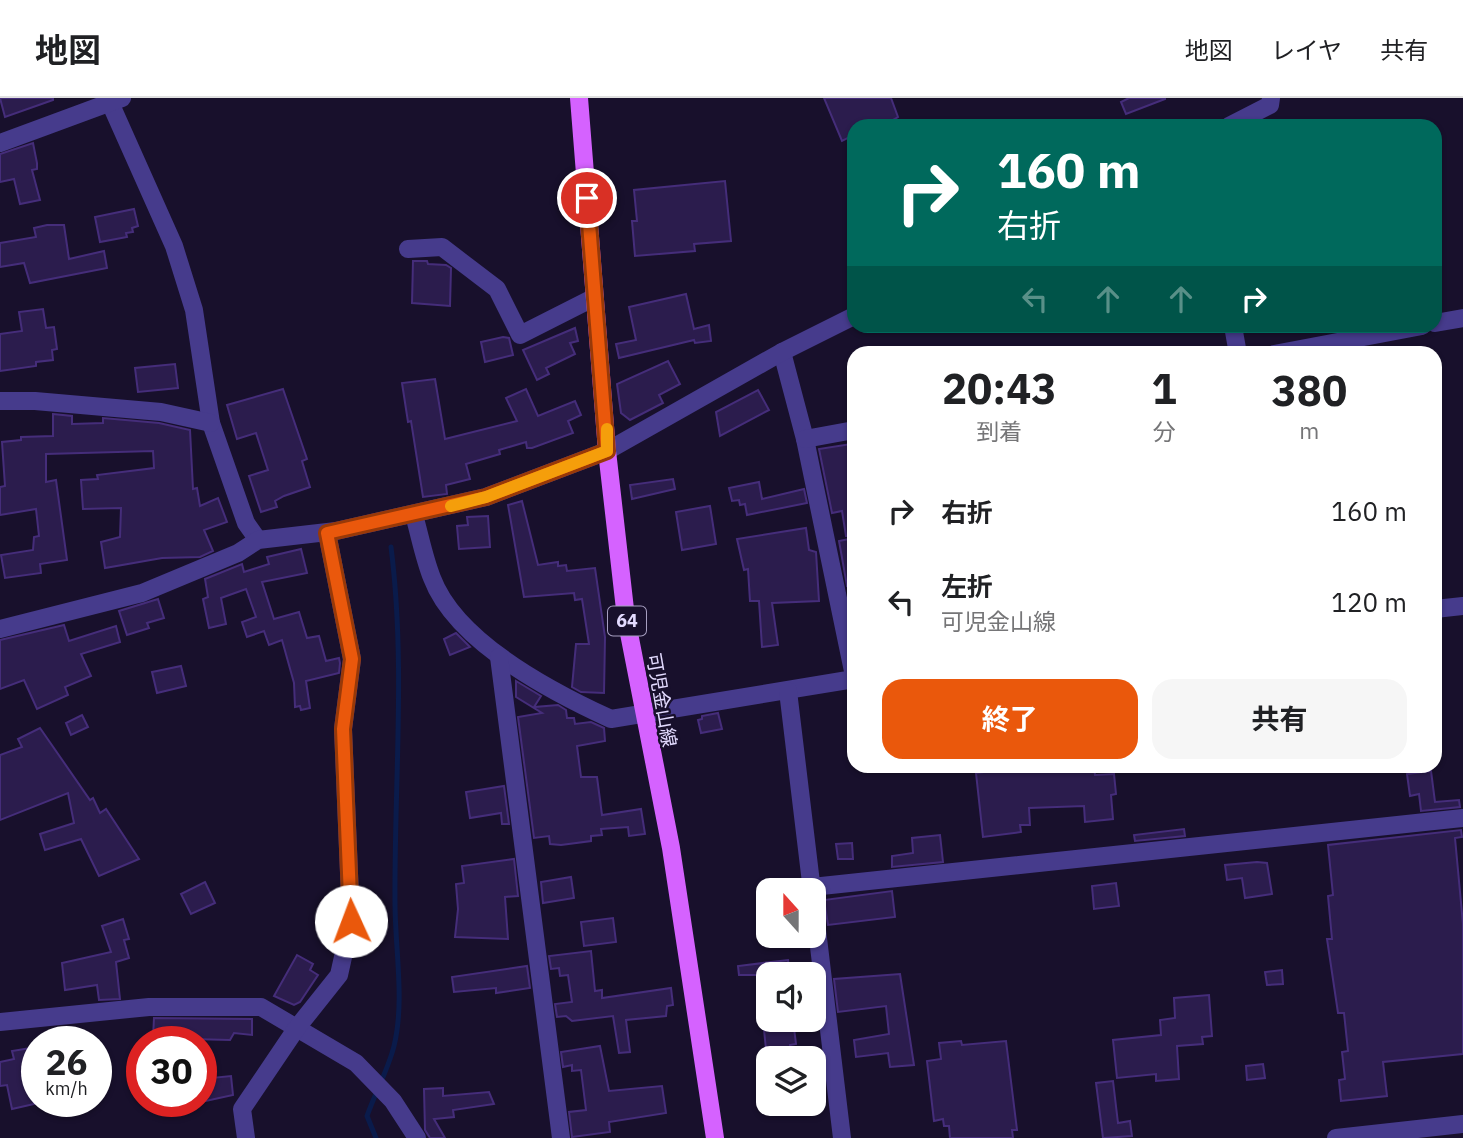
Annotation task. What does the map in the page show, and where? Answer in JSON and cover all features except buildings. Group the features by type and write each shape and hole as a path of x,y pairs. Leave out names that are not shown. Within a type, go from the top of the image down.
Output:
{"main road":[{"name":"可児金山線","path":"579,98 607,451 626,618 643,716 671,848 715,1138"}],"street":[{"path":"1243,119 1270,105 1271,98"},
{"path":"0,142 113,99 174,246 194,310 211,423 246,523 258,540"},
{"path":"408,249 442,247 497,289 520,335 595,297"},
{"path":"1442,322 1463,318"},
{"path":"0,629 142,593 238,553 258,540 327,533 486,497 607,451 782,352 847,320"},
{"path":"1316,346 1385,333"},
{"path":"782,352 805,439 847,643"},
{"path":"0,401 36,401 161,412 211,423"},
{"path":"805,439 847,431"},
{"path":"414,515 432,580 459,620 499,657 577,704 611,719 643,716 847,678"},
{"path":"246,1138 242,1109 296,1029 339,975 351,921 343,729 352,659 327,533"},
{"path":"1442,608 1463,606"},
{"path":"499,657 561,1138"},
{"path":"788,691 810,878"},
{"path":"826,892 1463,818"},
{"path":"819,948 842,1138"},
{"path":"0,1022 149,1007 261,1007 356,1063 393,1101 417,1138"},
{"path":"1336,1138 1463,1124"}],"waterway":[{"path":"376,1138 367,1116 394,1046 399,1011 395,903 399,681 391,547"}],"slow traffic":[{"path":"451,506 486,497 607,451 607,429"}],"route":[{"path":"351,921 343,729 352,659 327,533 486,497 607,451 587,198"}]}
